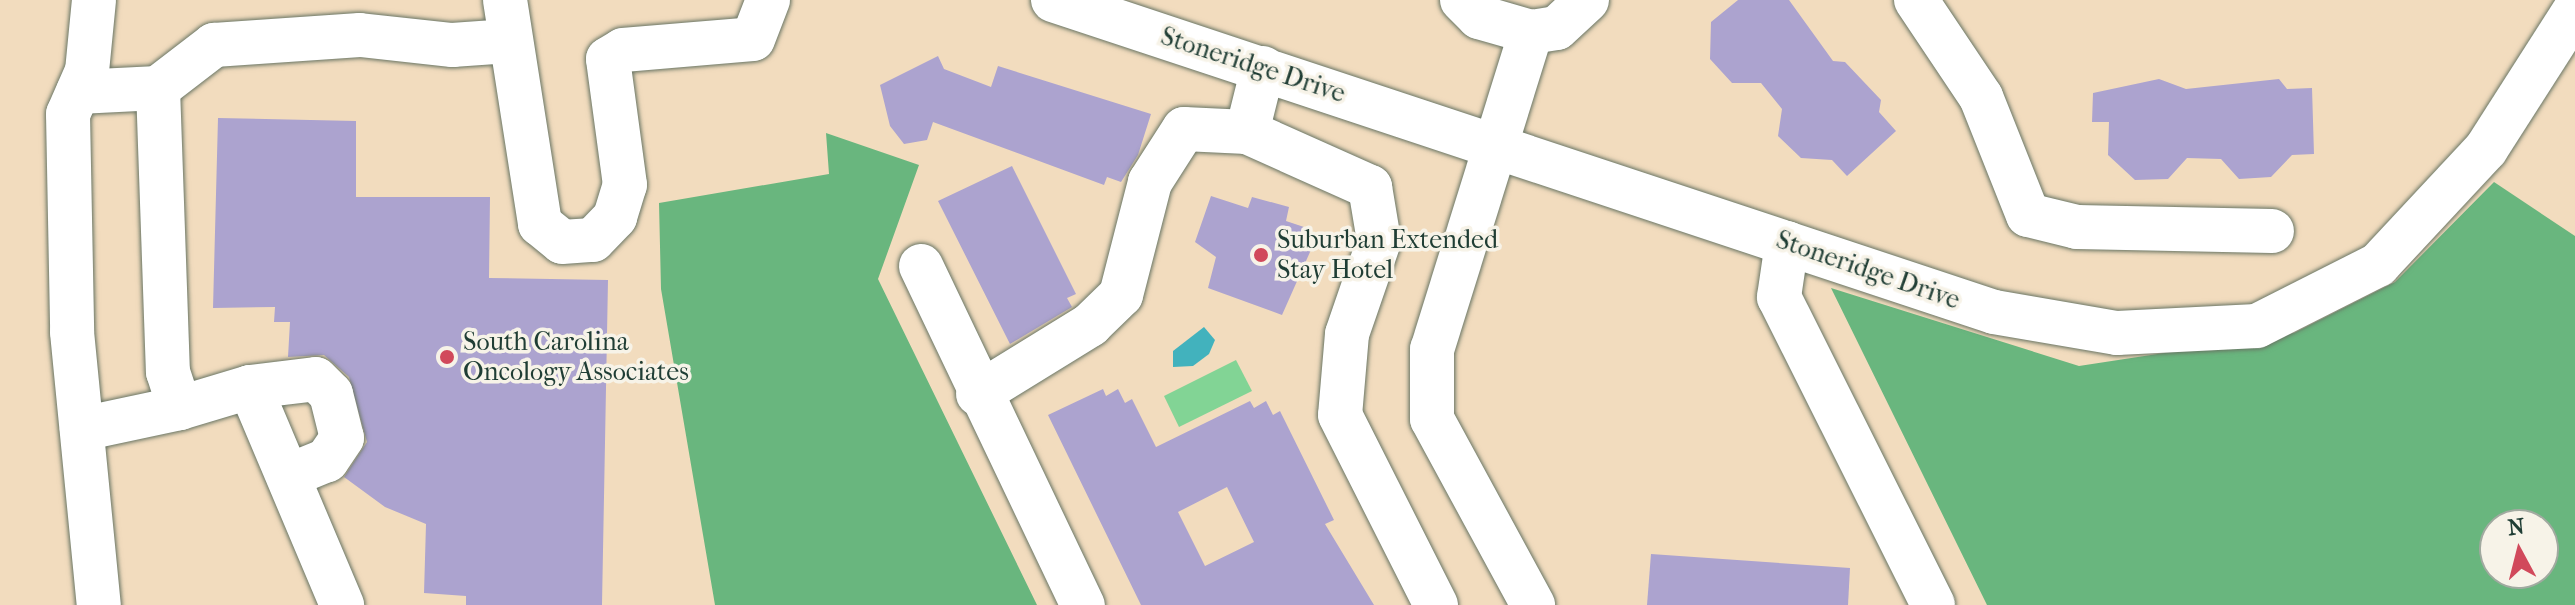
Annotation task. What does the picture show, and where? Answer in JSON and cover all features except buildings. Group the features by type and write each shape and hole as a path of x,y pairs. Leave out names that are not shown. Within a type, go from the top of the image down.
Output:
{"street":[{"path":"94,0 78,92 68,114 72,332 99,605"},
{"path":"78,92 158,88 214,45 360,35 452,45 507,20 540,224 562,242 593,240 615,217 625,185 608,59 623,50 753,39 768,0"},
{"name":"Stoneridge Drive","path":"1053,0 2009,315 2117,333 2257,326 2378,265 2445,200 2486,149 2575,10"},
{"path":"1462,0 1479,17 1531,32 1557,28 1587,0"},
{"path":"1916,0 1981,97 2028,215 2077,227 2272,231"},
{"path":"1531,32 1499,147 1432,349 1432,419 1533,605"},
{"path":"1247,132 1263,68"},
{"path":"158,88 168,372 180,408"},
{"path":"978,394 1090,325 1121,295 1150,182 1184,129 1247,132 1370,187 1379,241 1347,334 1340,415 1436,605"},
{"path":"1787,243 1779,297 1933,605"},
{"path":"921,266 978,394 1083,605"},
{"path":"82,429 180,408 250,387 316,379 331,394 342,438 327,460 288,476"},
{"path":"250,387 342,605"}],"green space":[{"path":"826,133 919,165 878,279 1037,605 715,605 661,289 659,203 829,174"},
{"path":"2494,182 2575,236 2575,605 1987,605 1831,288 2079,366 2294,333 2395,282"},
{"path":"1236,360 1252,391 1179,427 1164,396"}],"water":[{"path":"1204,327 1215,340 1209,354 1193,366 1173,367 1173,351"}],"place":[{"name":"Suburban Extended Stay Hotel","path":"1261,255"},
{"name":"South Carolina Oncology Associates","path":"447,357"}]}
